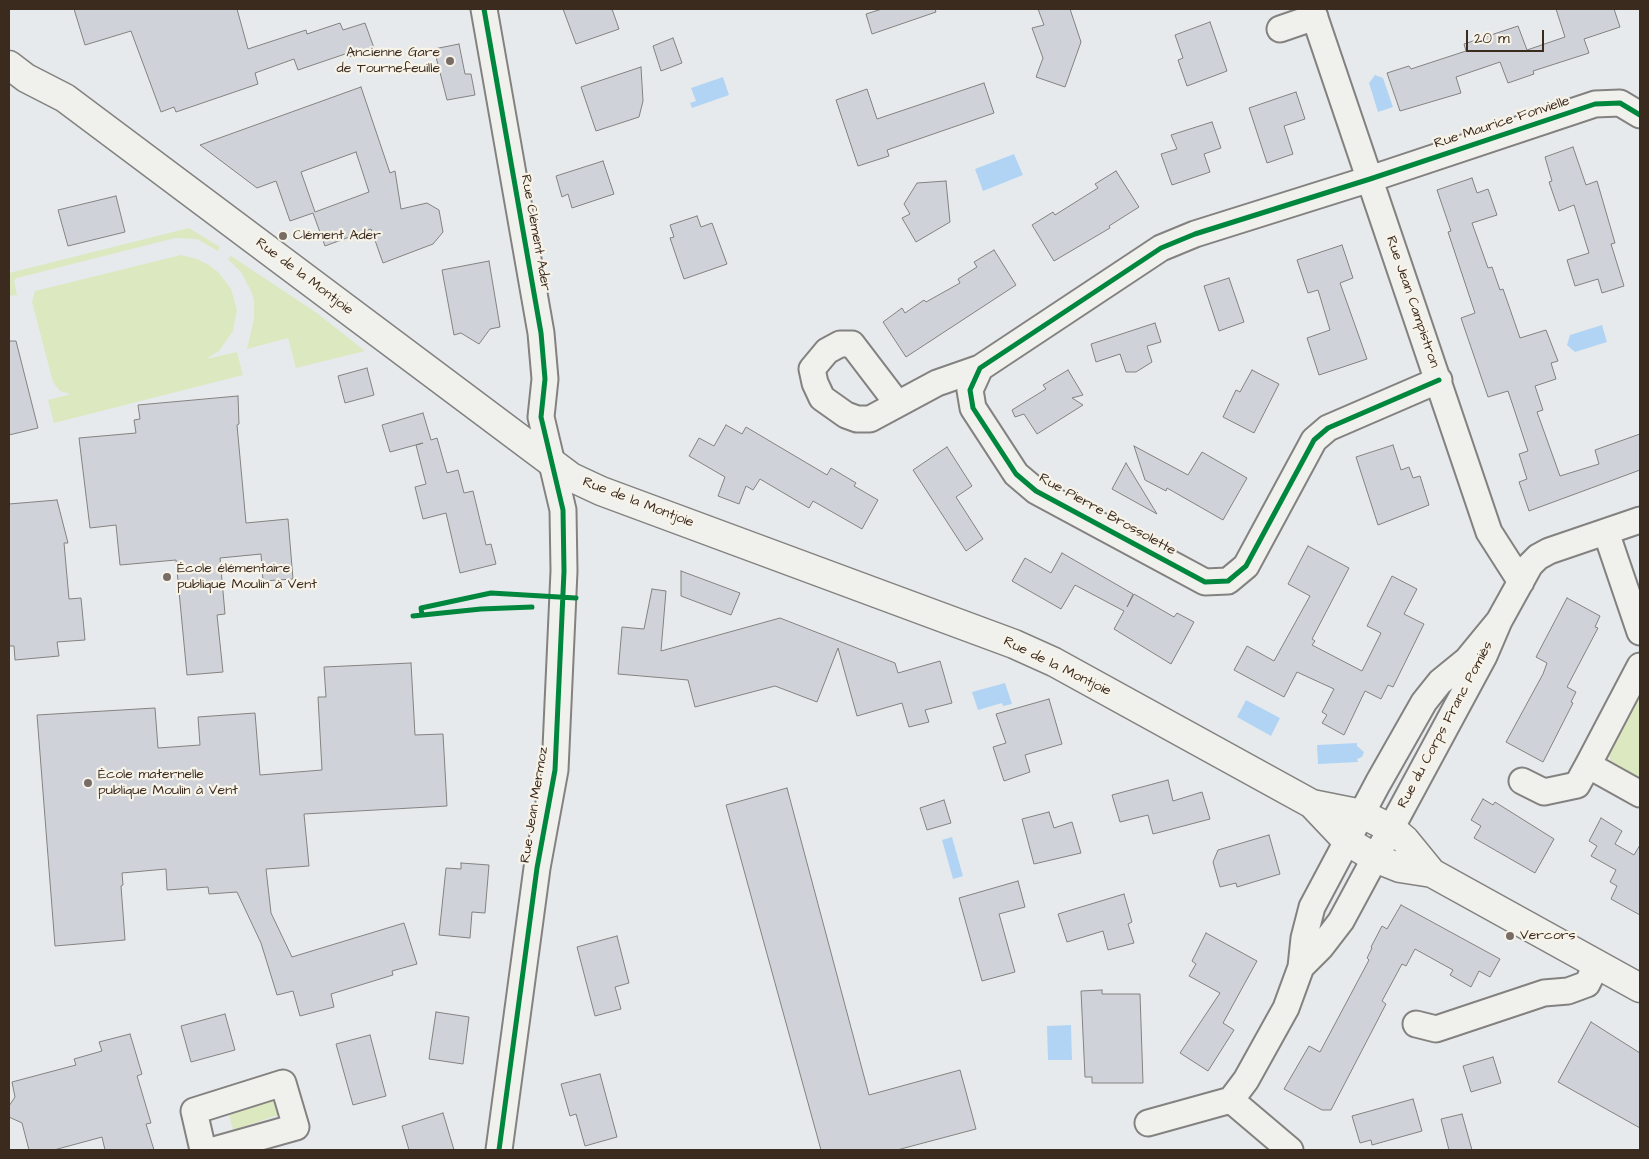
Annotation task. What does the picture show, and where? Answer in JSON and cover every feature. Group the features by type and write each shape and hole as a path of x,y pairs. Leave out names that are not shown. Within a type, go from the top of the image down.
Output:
{"main road":[{"name":"Rue de la Montjoie","path":"9,65 26,78 72,103 571,478 601,491 1014,644 1054,662 1312,804 1362,814 1392,829 1405,840 1432,873 1592,974 1640,988"},
{"name":"Rue de la Montjoie","path":"1312,804 1347,841 1375,858 1400,868 1432,873"}],"street":[{"name":"Rue Clément Ader","path":"484,9 541,333 545,379 541,417 551,462"},
{"name":"Rue Jean Campistron","path":"1280,29 1313,13 1489,532 1521,582"},
{"name":"Rue Maurice Fonvielle","path":"1370,180 1595,104 1620,103 1640,115"},
{"path":"897,403 937,383 980,368 1161,248 1195,234 1370,180"},
{"name":"Rue Pierre Brossolette","path":"980,368 970,390 973,408 1016,474 1036,491 1205,582 1228,581 1246,566 1314,440 1328,428 1439,380"},
{"name":"Rue Jean Mermoz","path":"499,1150 537,868 555,770 564,554 563,510 551,462"},
{"name":"Rue du Corps Franc Pomiès","path":"1302,967 1321,947 1341,921 1484,656 1499,621 1530,565 1549,551 1640,520"},
{"path":"1606,532 1640,632"},
{"name":"Rue du Corps Franc Pomiès","path":"1302,967 1304,938 1312,906 1424,702 1440,682 1467,660 1499,621"},
{"path":"1522,781 1544,792 1577,785 1639,670"},
{"path":"1588,765 1640,794"},
{"path":"1148,1123 1231,1100 1246,1080 1286,1008 1302,967"},
{"path":"1416,1024 1436,1029 1544,993 1568,991 1592,974"},
{"path":"203,1150 194,1111 283,1083 296,1127 214,1150"},
{"path":"1231,1100 1290,1150"}],"green space":[{"path":"189,228 220,247 218,251 197,239 175,238 17,278 14,280 17,295 9,296 9,273"},
{"path":"181,255 197,259 209,265 219,273 231,289 237,310 233,331 219,351 206,359 237,352 243,375 54,423 48,400 71,394 60,391 53,382 32,302 35,291"},
{"path":"231,256 317,313 365,351 296,368 288,338 247,349 254,319 254,301 241,272 228,259"},
{"path":"1640,688 1640,780 1613,766 1607,752"},
{"path":"277,1099 281,1114 233,1130 229,1114"}],"water":[{"path":"1375,75 1383,78 1393,107 1378,112 1369,83"},
{"path":"723,77 729,95 692,108 690,103 696,101 691,88"},
{"path":"1014,154 1023,175 983,191 975,169"},
{"path":"1602,325 1607,342 1575,352 1567,345 1570,335"},
{"path":"1005,683 1012,704 1003,706 1002,703 978,710 972,692"},
{"path":"1246,700 1280,718 1271,736 1237,717"},
{"path":"1357,743 1357,746 1364,752 1362,757 1357,759 1358,762 1318,764 1317,745"},
{"path":"952,837 963,876 953,879 942,840"},
{"path":"1071,1025 1072,1060 1048,1060 1047,1026"}],"building":[{"path":"74,9 237,9 248,49 306,30 307,34 340,23 343,30 365,23 374,48 349,57 348,53 298,70 294,59 255,73 258,84 176,112 174,107 161,112 131,31 85,45"},
{"path":"563,9 612,9 619,29 576,44"},
{"path":"882,9 935,9 936,12 872,34 866,14"},
{"path":"1038,9 1070,9 1081,42 1065,87 1036,77 1043,58 1032,28 1044,25"},
{"path":"1556,9 1614,9 1620,27 1584,39 1589,53 1533,71 1534,74 1508,83 1500,62 1456,77 1461,93 1400,111 1387,73 1409,66 1411,69 1466,51 1464,44 1518,26 1527,50 1565,37"},
{"path":"1210,22 1227,71 1187,86 1178,60 1183,58 1175,35"},
{"path":"673,38 682,63 661,71 653,46"},
{"name":"Ancienne Gare de Tournefeuille","path":"459,44 465,74 471,74 475,95 447,100 434,49"},
{"path":"641,67 643,101 639,117 596,131 581,87"},
{"path":"984,83 994,113 887,150 889,156 858,166 836,100 867,89 877,119"},
{"path":"361,87 390,173 395,171 401,209 427,203 439,210 443,232 433,244 383,263 371,229 325,246 313,213 290,221 276,181 257,188 200,145","holes":["356,152 369,192 315,212 301,172"]},
{"path":"1296,92 1305,119 1284,126 1293,154 1267,163 1249,108"},
{"path":"1212,122 1221,148 1204,154 1210,172 1172,185 1161,154 1177,149 1171,135"},
{"path":"1573,147 1586,185 1597,181 1615,243 1611,244 1624,286 1602,293 1598,279 1575,286 1567,260 1589,253 1574,205 1559,211 1549,182 1552,181 1545,157"},
{"path":"603,161 614,194 572,208 568,194 562,197 556,176"},
{"path":"1116,171 1139,207 1109,226 1110,228 1054,261 1032,225 1053,212 1055,215 1098,188 1095,184"},
{"path":"1472,178 1477,193 1488,189 1497,215 1472,223 1488,268 1492,267 1500,290 1503,289 1520,338 1546,330 1558,361 1551,363 1556,379 1535,386 1543,410 1537,412 1560,476 1599,464 1595,450 1640,434 1640,470 1529,511 1519,482 1527,479 1519,454 1528,451 1508,391 1488,397 1461,318 1475,313 1448,232 1451,231 1437,190"},
{"path":"946,181 950,222 916,242 902,218 910,214 904,204 917,183"},
{"path":"116,196 125,232 68,246 58,210"},
{"path":"697,216 701,227 712,223 727,264 684,279 670,238 674,237 670,225"},
{"path":"1342,245 1353,278 1340,283 1367,359 1319,375 1307,338 1330,330 1318,290 1308,293 1297,260"},
{"path":"994,250 1016,285 906,357 883,322 902,308 905,313 924,300 926,302 960,283 958,279 977,267 974,262"},
{"path":"489,261 500,327 490,329 479,344 461,333 454,335 442,270"},
{"path":"1229,278 1244,322 1219,331 1204,286"},
{"path":"1155,323 1161,342 1147,346 1152,362 1136,372 1126,372 1120,354 1096,362 1091,344"},
{"path":"9,341 16,341 38,428 9,435"},
{"path":"367,368 374,395 345,403 338,376"},
{"path":"1068,370 1083,395 1072,398 1083,405 1037,434 1024,414 1015,417 1012,410 1046,389 1043,385"},
{"path":"1252,370 1279,384 1254,433 1223,417 1236,390 1240,392"},
{"path":"238,396 239,424 237,425 246,523 288,519 293,579 263,581 261,554 220,558 225,614 217,615 223,672 187,675 176,560 120,565 116,525 90,528 79,438 136,433 134,420 140,419 138,405"},
{"path":"423,413 431,440 437,438 447,473 458,470 464,493 473,491 486,545 491,544 496,564 460,573 446,513 423,519 415,487 426,484 416,445 423,443 390,452 382,425"},
{"path":"726,425 742,434 746,427 827,475 831,468 856,483 854,486 878,500 862,529 813,501 809,508 760,479 753,490 746,486 739,504 718,496 725,477 689,456 699,438 714,446"},
{"path":"1393,445 1401,470 1409,467 1413,478 1420,476 1429,505 1378,525 1356,457"},
{"path":"1134,446 1188,475 1202,452 1247,478 1223,520 1167,488 1166,491 1145,480"},
{"path":"947,447 972,486 956,497 983,539 966,551 913,470"},
{"path":"1126,463 1157,514 1112,489"},
{"path":"57,500 68,543 64,543 69,599 81,598 85,640 57,642 59,656 15,660 14,646 9,646 9,504"},
{"path":"1308,546 1349,568 1312,639 1315,641 1312,645 1362,671 1381,633 1367,626 1392,576 1417,589 1404,614 1424,624 1393,687 1388,685 1381,699 1365,691 1344,735 1322,723 1327,715 1322,712 1334,689 1297,672 1284,697 1234,670 1247,646 1274,661 1310,596 1288,584"},
{"path":"1062,553 1133,594 1127,607 1134,594 1174,617 1177,613 1194,622 1171,664 1114,629 1124,611 1075,585 1061,609 1012,581 1025,558 1051,573"},
{"path":"681,571 740,593 731,615 681,596"},
{"path":"652,589 666,591 661,651 780,618 895,663 898,673 940,661 952,703 925,710 929,722 909,727 902,703 857,716 838,648 817,702 775,686 695,707 688,680 618,674 622,627 644,629"},
{"path":"1567,598 1600,616 1595,627 1598,628 1567,687 1576,692 1571,702 1573,703 1543,762 1506,742 1543,674 1547,663 1536,657"},
{"path":"411,663 415,735 443,734 447,806 304,814 309,866 266,869 271,913 292,957 404,923 417,964 392,971 393,975 331,994 334,1007 300,1016 293,991 277,995 261,943 237,892 209,894 208,887 167,890 166,869 122,873 123,885 121,886 125,940 55,946 37,715 155,708 158,748 200,745 198,717 255,713 260,775 322,770 318,697 326,697 324,667"},
{"path":"1049,699 1062,744 1025,755 1030,772 1004,781 993,747 1006,743 996,714"},
{"path":"1168,780 1173,801 1202,792 1210,819 1153,834 1148,815 1120,822 1112,795"},
{"path":"787,788 869,1095 960,1070 976,1129 897,1150 821,1150 726,805"},
{"path":"1483,799 1493,805 1495,802 1554,839 1535,873 1474,838 1481,826 1471,820"},
{"path":"944,800 951,823 927,830 920,808"},
{"path":"1049,812 1054,828 1072,822 1081,853 1034,864 1022,819"},
{"path":"1601,818 1622,831 1615,844 1634,855 1640,845 1640,915 1611,899 1617,886 1610,882 1616,870 1591,856 1597,846 1589,841"},
{"path":"1269,835 1280,874 1237,887 1236,883 1220,887 1213,862 1218,850"},
{"path":"461,863 489,865 485,913 472,912 470,938 439,935 446,868 461,869"},
{"path":"1018,881 1025,907 999,914 1015,972 982,981 959,898"},
{"path":"1124,894 1132,922 1128,924 1134,943 1108,950 1103,931 1067,942 1058,914"},
{"path":"1401,905 1500,959 1490,977 1479,971 1471,987 1450,975 1453,970 1415,949 1406,966 1402,964 1382,1001 1386,1004 1331,1110 1322,1110 1284,1089 1309,1046 1320,1052 1369,960 1367,958 1371,947 1382,926 1387,929"},
{"path":"1206,933 1257,961 1223,1023 1234,1030 1208,1071 1180,1053 1220,993 1189,976 1196,964 1192,961"},
{"path":"617,936 629,983 615,987 621,1009 595,1016 577,947"},
{"path":"1102,990 1102,994 1140,994 1143,1083 1092,1083 1092,1077 1085,1077 1081,991"},
{"path":"436,1012 469,1017 463,1064 429,1059"},
{"path":"225,1014 235,1050 191,1062 181,1026"},
{"path":"1591,1022 1640,1053 1640,1128 1558,1082"},
{"path":"130,1034 142,1074 137,1076 151,1123 146,1124 154,1150 105,1150 102,1137 54,1150 29,1150 22,1123 9,1117 9,1106 15,1097 12,1082 76,1065 74,1059 102,1051 99,1042"},
{"path":"370,1035 386,1096 353,1105 336,1044"},
{"path":"1493,1057 1501,1083 1471,1092 1463,1066"},
{"path":"600,1074 617,1137 585,1146 576,1114 570,1116 561,1084"},
{"path":"1413,1099 1422,1131 1372,1145 1371,1140 1360,1143 1352,1116"},
{"path":"443,1113 454,1150 409,1150 402,1126"},
{"path":"1462,1114 1472,1150 1449,1150 1441,1119"}],"cycle path":[{"path":"484,9 541,333 545,379 541,417 563,510 564,571 555,770 537,868 499,1150"},
{"path":"1439,380 1328,428 1314,440 1246,566 1228,581 1205,582 1036,491 1016,474 973,408 970,390 980,368 1161,248 1195,234 1370,179 1595,104 1620,103 1640,115"},
{"path":"422,615 421,608 491,593 576,598"},
{"path":"413,616 481,609 532,607"}],"place":[{"name":"Ancienne Gare de Tournefeuille","path":"450,61"},
{"name":"Clément Ader","path":"283,236"},
{"name":"École élémentaire publique Moulin à Vent","path":"167,577"},
{"name":"École maternelle publique Moulin à Vent","path":"88,783"},
{"name":"Vercors","path":"1510,936"}]}
